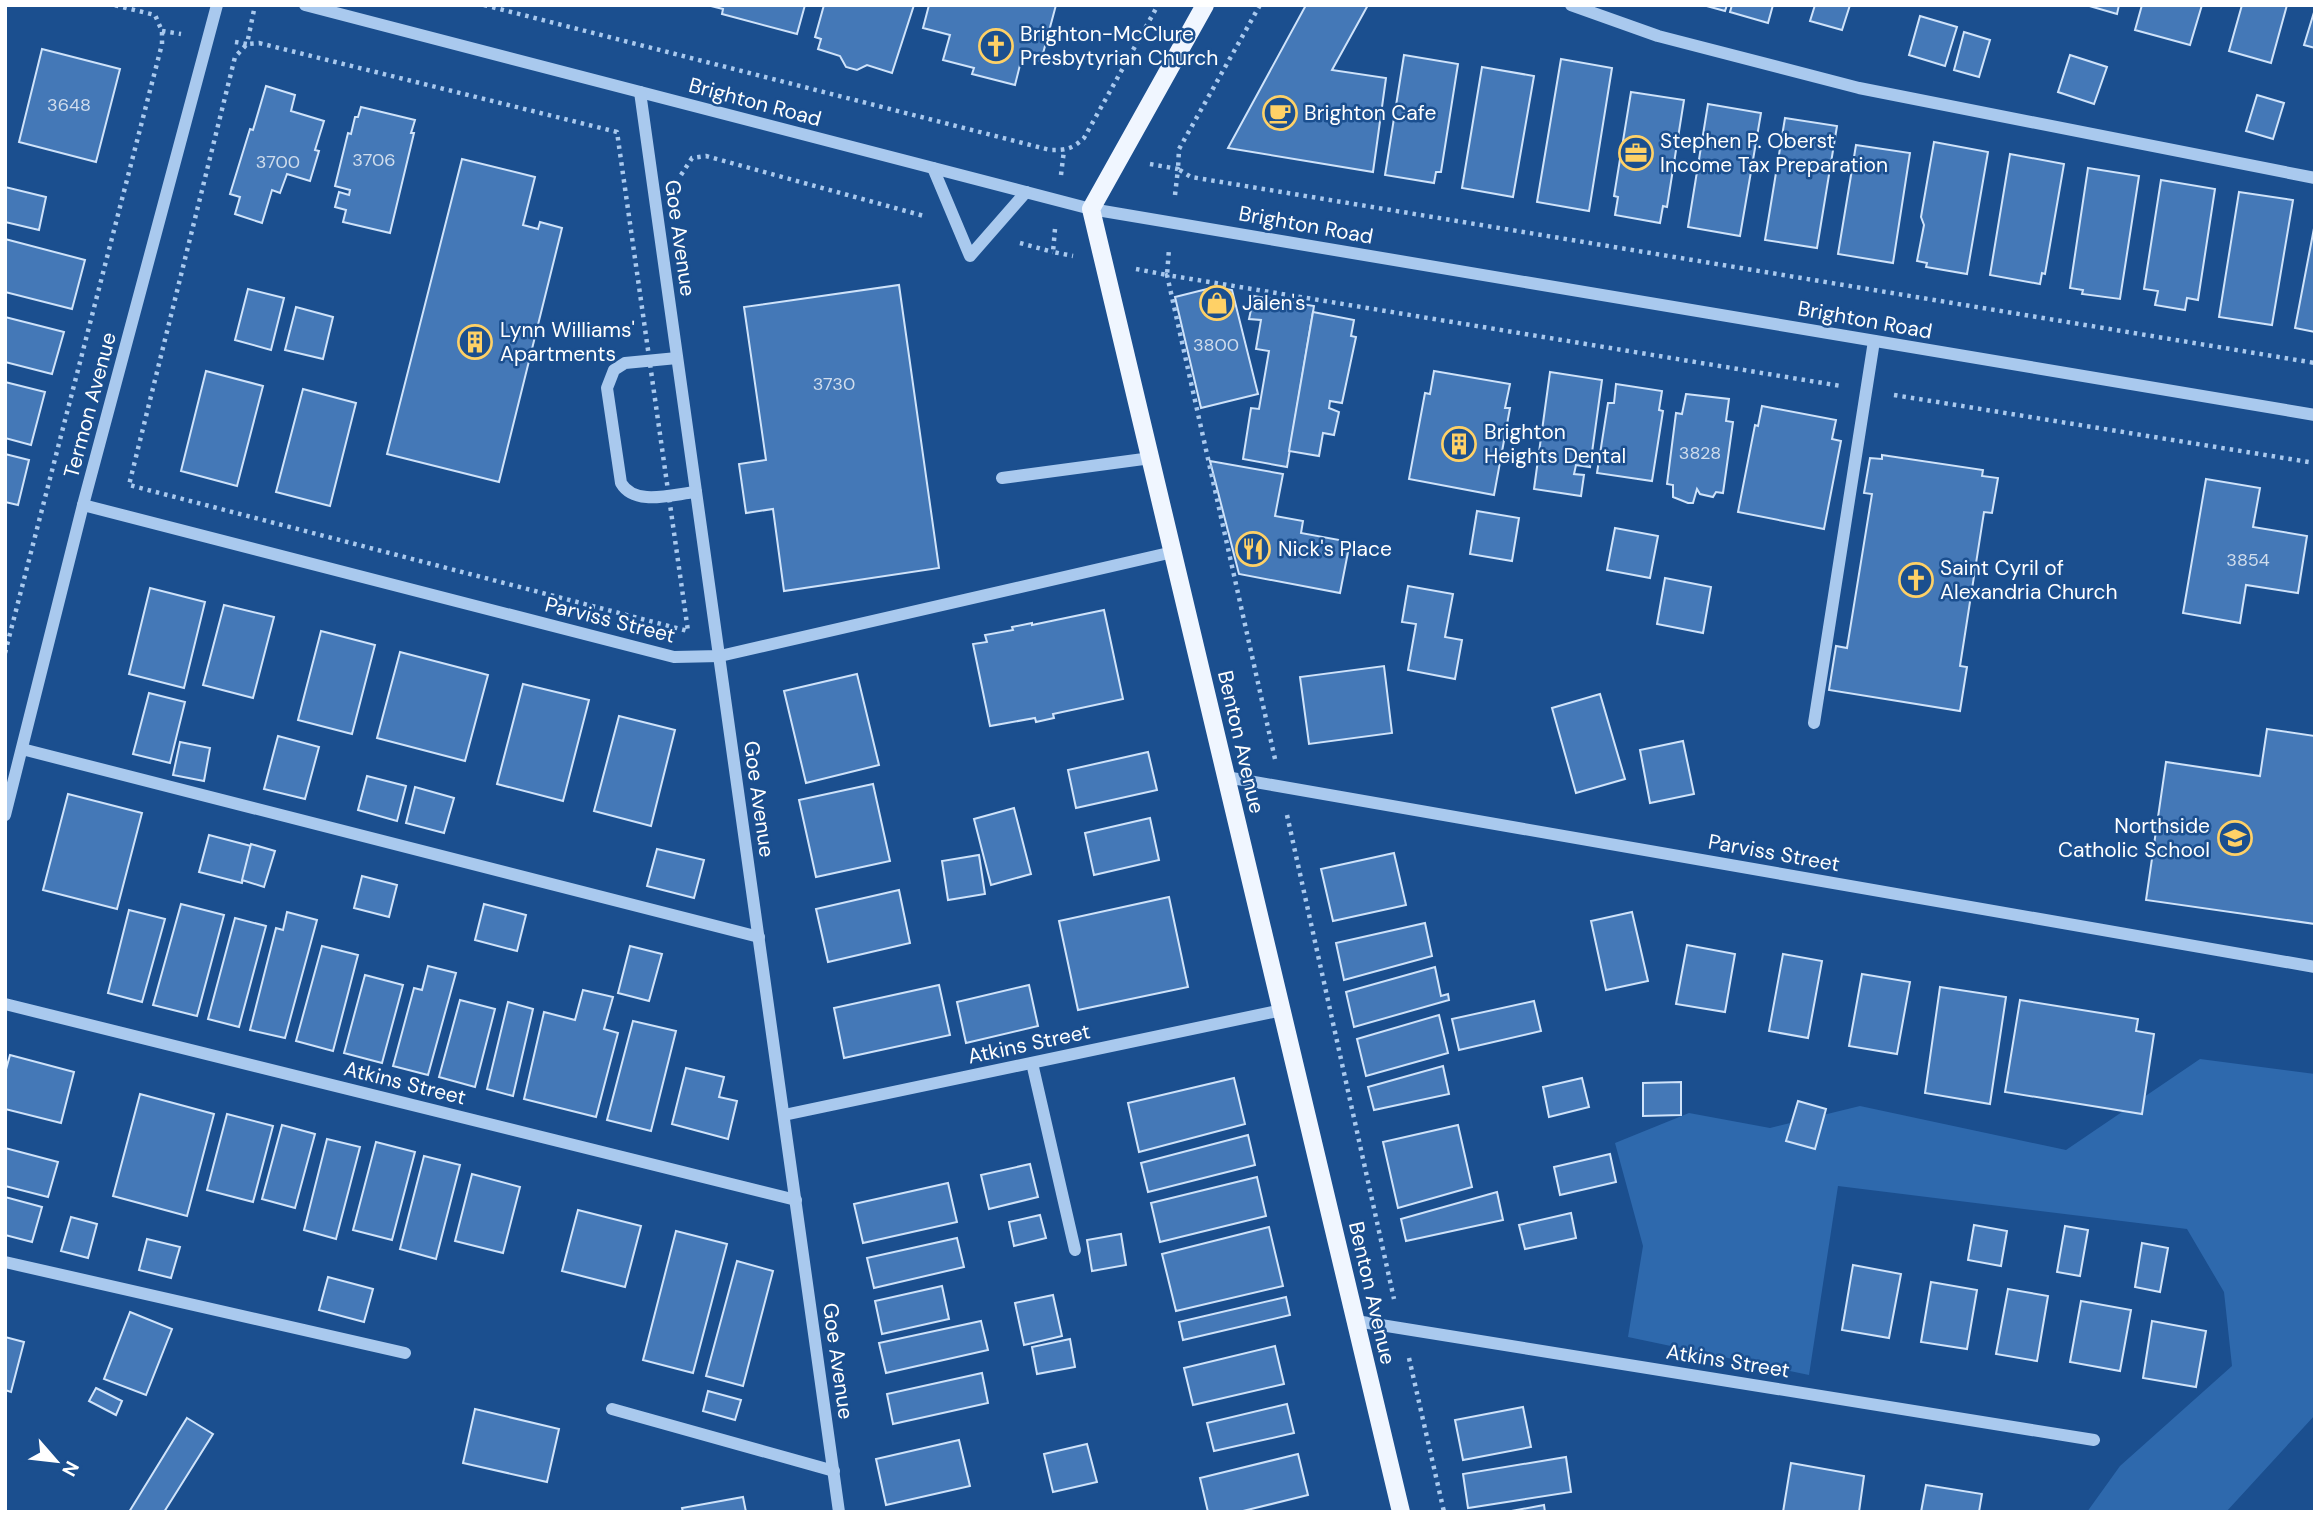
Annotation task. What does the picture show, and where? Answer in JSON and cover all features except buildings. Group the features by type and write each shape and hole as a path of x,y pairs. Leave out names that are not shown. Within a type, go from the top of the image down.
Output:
{"main road":[{"path":"1091,209 1205,5"},
{"name":"Benton Avenue","path":"1091,209 1401,1512"}],"street":[{"name":"Termon Avenue","path":"5,815 83,505 217,5"},
{"name":"Brighton Road","path":"305,5 1091,209 2315,415"},
{"path":"1571,5 1658,36 1859,88 2315,178"},
{"name":"Goe Avenue","path":"640,92 839,1512"},
{"path":"933,168 970,256 1026,192"},
{"path":"1814,723 1874,341"},
{"path":"677,358 625,363 614,370 607,388 621,483 626,491 640,497 696,492"},
{"path":"1002,478 1151,458"},
{"name":"Parviss Street","path":"83,505 674,657 719,656 1173,552"},
{"path":"22,749 759,937"},
{"name":"Parviss Street","path":"1226,777 2315,967"},
{"name":"Atkins Street","path":"5,1004 796,1200"},
{"name":"Atkins Street","path":"784,1115 1282,1010"},
{"path":"1032,1063 1075,1250"},
{"path":"5,1262 405,1353"},
{"name":"Atkins Street","path":"1356,1321 2094,1440"},
{"path":"612,1409 834,1471"}],"path":[{"path":"114,5 155,15"},
{"path":"5,653 162,44 162,31 155,15 158,5"},
{"path":"247,44 259,43 618,132 688,631 129,485 235,57 247,44 255,5"},
{"path":"484,5 1037,146 1064,150 1070,150 1084,138 1158,5"},
{"path":"1260,5 1179,149 1178,169 1191,177 2315,363"},
{"path":"680,177 692,158 706,156 956,225"},
{"path":"989,234 1053,252"},
{"path":"1444,1512 1167,275 2315,463"}],"shaded area":[{"path":"2200,1059 2315,1074 2315,1415 2226,1512 2087,1512 2120,1466 2232,1366 2224,1292 2187,1229 1838,1186 1809,1375 1628,1337 1643,1246 1615,1143 1689,1113 1770,1128 1860,1106 2066,1150"}],"place":[{"name":"Brighton-McClure Presbytyrian Church","path":"996,46"},
{"name":"Brighton Cafe","path":"1280,113"},
{"name":"Stephen P. Oberst Income Tax Preparation","path":"1636,153"},
{"name":"Jalen's","path":"1217,303"},
{"name":"Lynn Williams' Apartments","path":"475,342"},
{"name":"Brighton Heights Dental","path":"1459,444"},
{"name":"Nick's Place","path":"1253,549"},
{"name":"Saint Cyril of Alexandria Church","path":"1916,580"},
{"name":"Northside Catholic School","path":"2235,838"}]}
